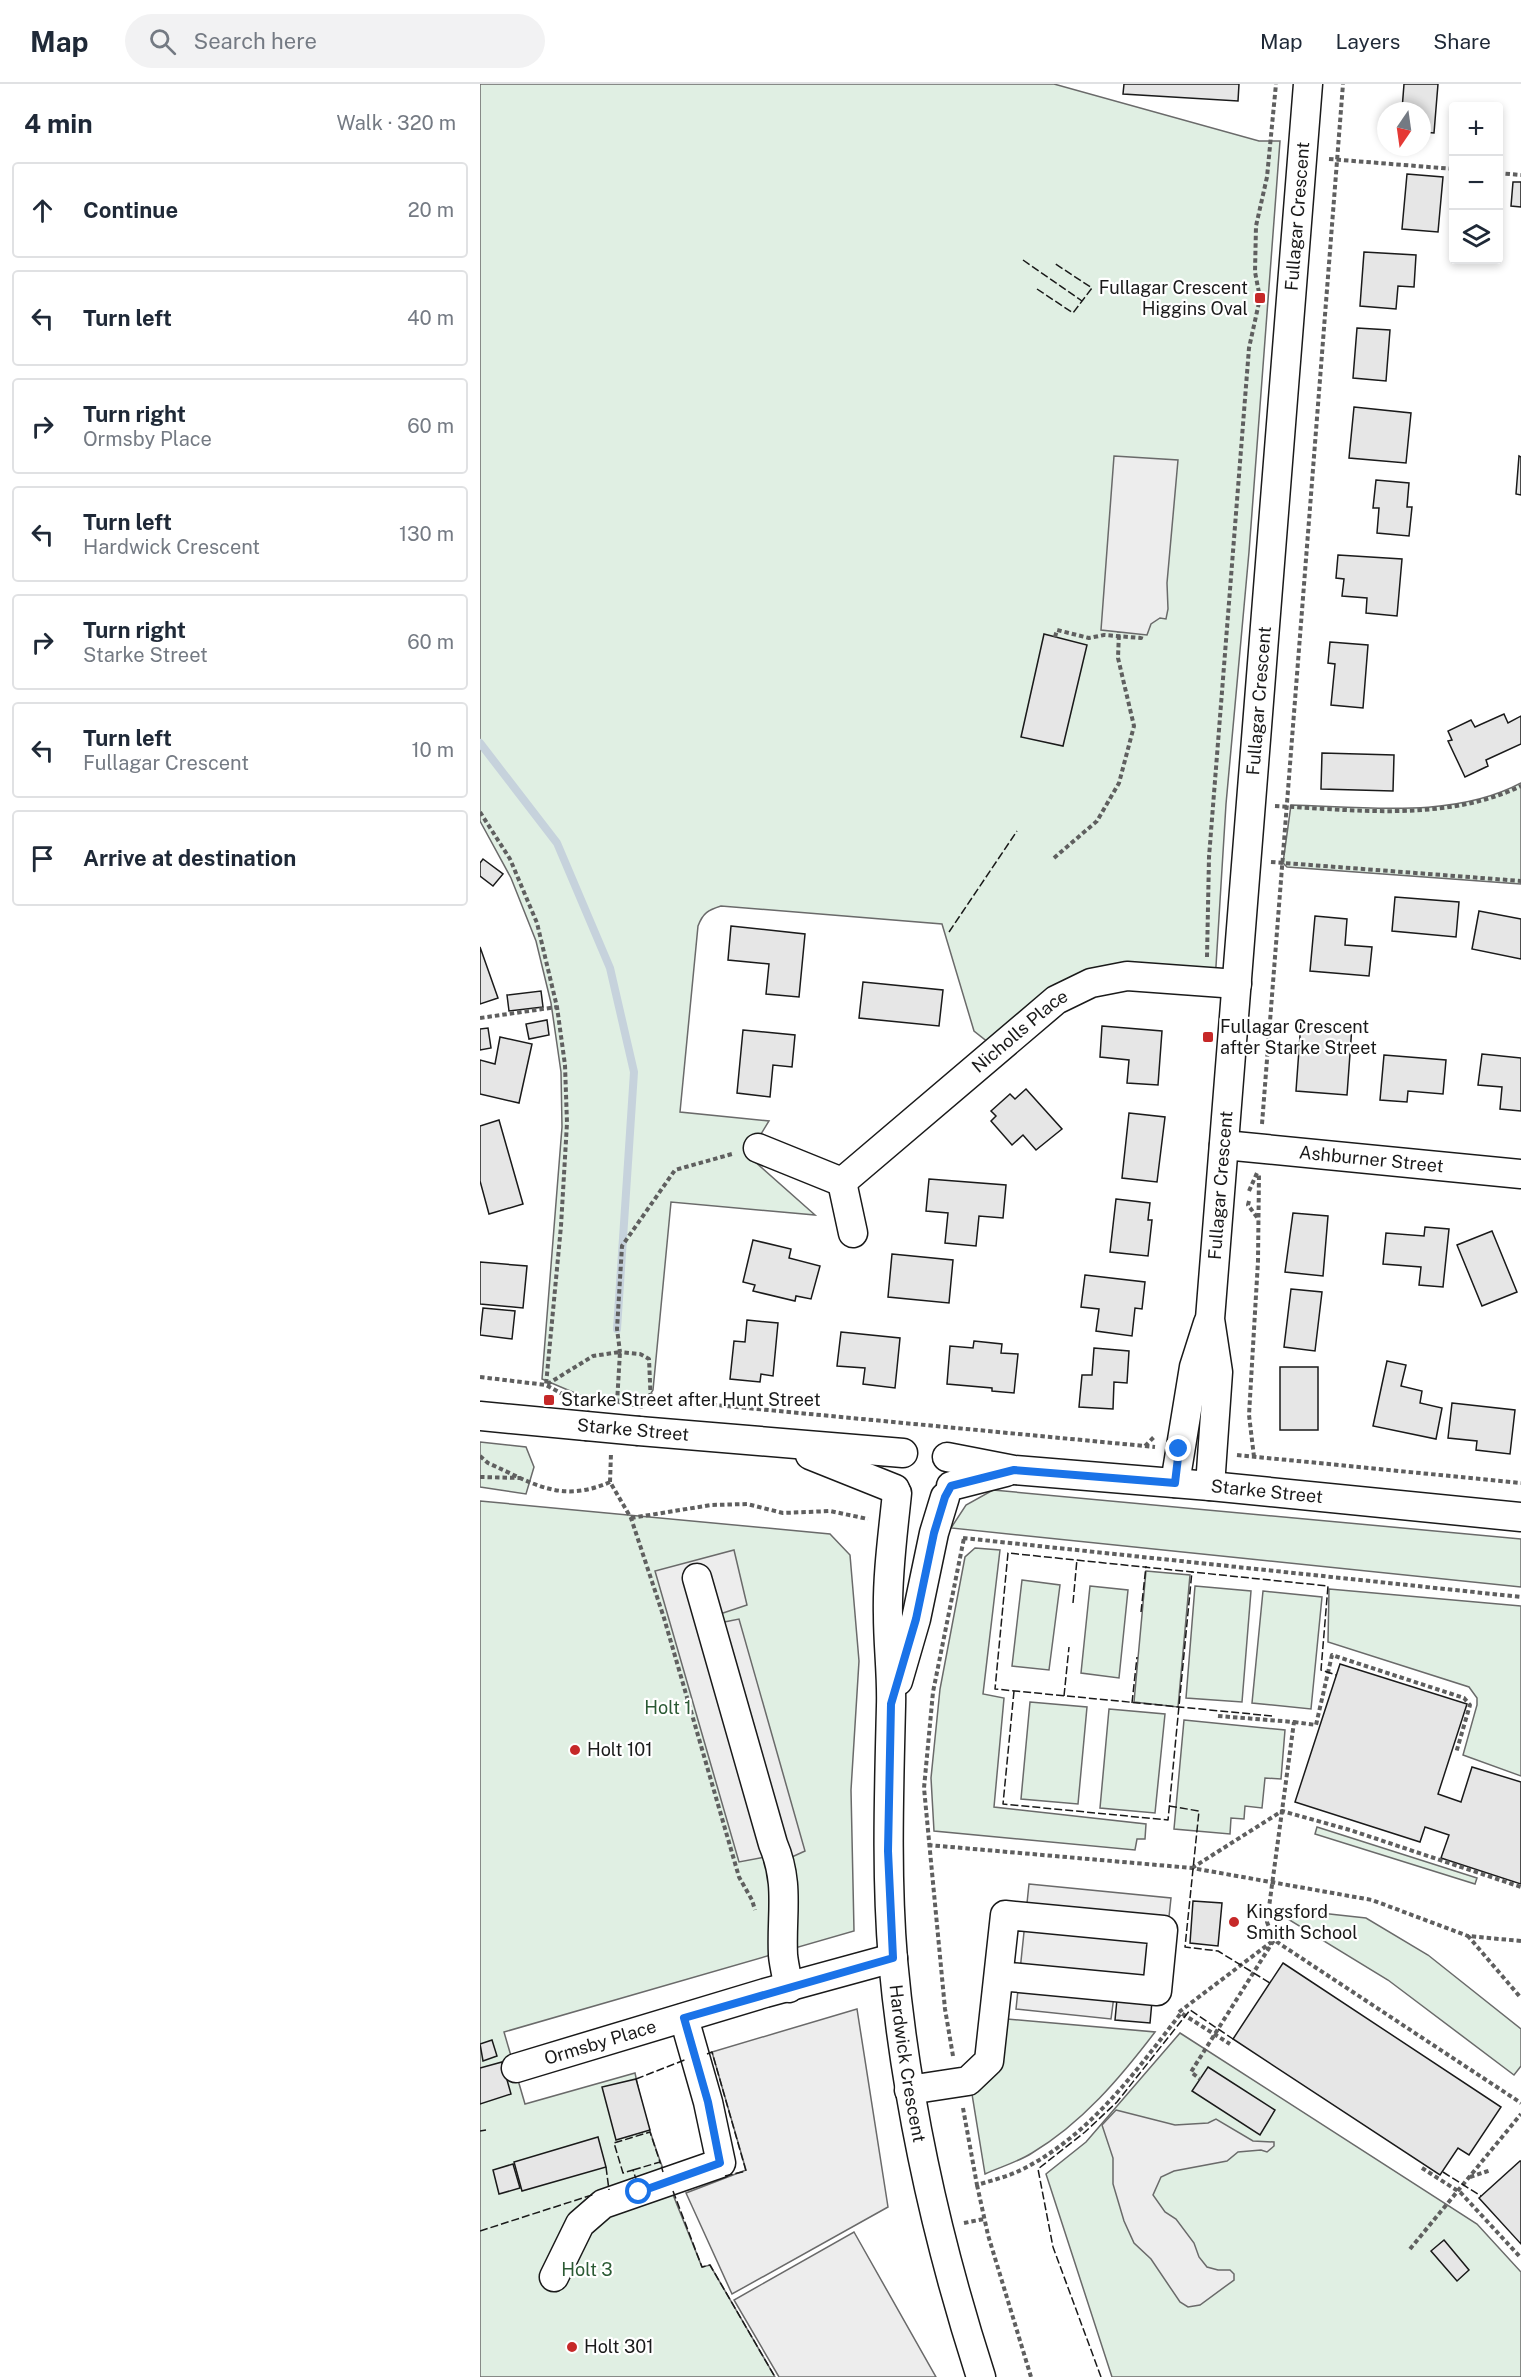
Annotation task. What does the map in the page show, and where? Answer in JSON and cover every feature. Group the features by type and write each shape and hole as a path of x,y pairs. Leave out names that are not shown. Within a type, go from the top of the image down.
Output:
{"street":[{"name":"Fullagar Crescent","path":"1209,1486 1218,1372 1210,1318 1308,84"},
{"name":"Nicholls Place","path":"842,1182 1056,1000 1091,983 1127,976 1237,984"},
{"name":"Ashburner Street","path":"1224,1145 1521,1174"},
{"path":"758,1148 842,1182 853,1233"},
{"name":"Fullagar Crescent","path":"1175,1483 1194,1367 1210,1318"},
{"name":"Starke Street","path":"480,1416 586,1426 645,1420 786,1445 903,1453"},
{"name":"Starke Street","path":"786,1445 896,1491"},
{"path":"918,1446 928,1446 939,1450 947,1457 953,1476 948,1492 934,1504 921,1506 908,1503 896,1491 892,1474 894,1465 903,1453 918,1446"},
{"name":"Starke Street","path":"947,1457 1014,1470 1209,1486 1521,1517"},
{"name":"Starke Street","path":"948,1492 1014,1470"},
{"name":"Hardwick Crescent","path":"896,1491 888,1614 891,1704 888,1851 893,1958 909,2090 936,2226 981,2377"},
{"name":"Hardwick Crescent","path":"891,1704 916,1619 934,1533 948,1492"},
{"path":"697,1578 770,1833 781,1862 784,1879 783,1957 789,1988"},
{"path":"909,2090 968,2081 989,2061 1005,1915 1163,1930 1157,1991 999,1976"},
{"name":"Ormsby Place","path":"516,2068 893,1958"},
{"path":"554,2277 580,2224 603,2204 720,2163 702,2079 684,2018"}],"path":[{"path":"1208,966 1206,950 1209,857 1249,348 1260,298 1255,272 1256,226 1267,177 1276,84"},
{"path":"1262,1126 1342,84"},
{"path":"1337,160 1449,169"},
{"path":"1503,173 1521,175"},
{"path":"1055,637 1057,630 1089,638 1105,633 1141,638 1142,634"},
{"path":"1054,858 1097,821 1119,783 1134,726 1118,658 1119,634"},
{"path":"1287,807 1395,811 1452,808 1499,797 1521,786"},
{"path":"480,812 510,859 537,923 557,1007 565,1065 567,1123 561,1226 546,1385"},
{"path":"1282,863 1521,881"},
{"path":"480,1018 557,1007"},
{"path":"616,1412 620,1352 617,1329 622,1246 675,1170 758,1148"},
{"path":"1259,1221 1248,1205 1250,1186 1259,1170 1259,1221 1249,1414 1254,1457 1521,1483"},
{"path":"480,1377 546,1385 593,1356 620,1352 640,1354 649,1359 645,1420"},
{"path":"705,1404 1145,1446"},
{"path":"612,1447 610,1482 632,1518 664,1618 739,1877 752,1900 755,1912"},
{"path":"480,1456 488,1463 555,1492 580,1492 610,1482"},
{"path":"480,1477 524,1479"},
{"path":"632,1518 711,1505 747,1504 783,1513 830,1511 894,1527"},
{"path":"934,1533 1521,1597"},
{"path":"1218,1716 1316,1725 1332,1655 1464,1698 1470,1705 1456,1754"},
{"path":"1294,1722 1268,1922 1274,1940 1521,2103"},
{"path":"1192,1868 1282,1811 1350,1830 1521,1887"},
{"path":"928,1845 1192,1868 1372,1900 1468,1936 1521,1941"},
{"path":"1468,1936 1521,1998"},
{"path":"1171,2012 1181,2013 1274,1940"},
{"path":"1200,2079 1191,2072 1274,1940"},
{"path":"1410,2249 1521,2114"},
{"path":"1422,2168 1458,2191 1521,2258"},
{"path":"1469,2177 1491,2170"},
{"path":"977,2185 987,2235 1031,2377"}],"green space":[{"path":"480,84 1054,84 1259,141 1280,141 1249,552 1226,804 1215,982 1091,983 998,1050 974,1031 942,924 721,906 706,913 698,926 680,1112 769,1121 761,1134 753,1160 815,1215 671,1202 653,1390 642,1408 582,1396 542,1379 562,1127 561,1072 551,1003 536,941 511,878 480,821"},
{"path":"1521,783 1521,884 1287,867 1283,863 1291,805 1379,808 1438,806 1467,802"},
{"path":"480,1442 526,1447 534,1467 526,1494 480,1487"},
{"path":"993,1490 1521,1539 1521,1587 951,1528 966,1505"},
{"name":"Holt 1","path":"480,1501 830,1534 850,1555 859,1661 851,1790 854,1931 504,2032 525,2104 635,2073 655,2147 702,2267 710,2265 775,2377 480,2377"},
{"path":"975,1548 1000,1550 983,1694 1004,1698 994,1807 1146,1824 1145,1839 1137,1839 1135,1850 934,1831 931,1778 940,1689 965,1557"},
{"path":"1146,1571 1190,1575 1178,1707 1134,1702"},
{"path":"1022,1580 1060,1585 1049,1670 1012,1666"},
{"path":"1090,1586 1128,1590 1119,1678 1081,1673"},
{"path":"1195,1586 1251,1591 1242,1702 1186,1698"},
{"path":"1329,1589 1521,1606 1521,1776 1463,1755 1477,1705 1477,1698 1469,1687 1328,1642"},
{"path":"1263,1591 1322,1597 1311,1709 1252,1703"},
{"path":"1030,1702 1087,1707 1078,1804 1021,1799"},
{"path":"1109,1709 1165,1714 1155,1813 1100,1808"},
{"path":"1184,1720 1285,1730 1281,1779 1265,1778 1262,1808 1245,1806 1244,1819 1231,1818 1230,1834 1174,1829"},
{"path":"1317,1827 1477,1878 1475,1884 1315,1834"},
{"path":"1284,1909 1366,1918 1428,1955 1521,2029 1521,2066 1514,2075 1388,1980 1278,1913"},
{"path":"1007,2019 1155,2032 1114,2083 1084,2114 1027,2156 985,2174 972,2094 997,2071 1003,2054"},
{"path":"1180,2033 1477,2224 1521,2272 1521,2377 1112,2377 1046,2174 1086,2142"}],"shaded area":[{"path":"1114,456 1178,460 1167,583 1168,609 1166,619 1160,618 1151,624 1147,635 1101,630"},
{"path":"734,1550 747,1605 717,1615 719,1623 739,1619 805,1851 781,1862 765,1857 739,1862 655,1571"},
{"path":"1029,1884 1171,1898 1160,2001 1114,1996 1111,2019 1016,2009"},
{"path":"857,2009 888,2207 732,2294 686,2193 746,2170 712,2052"},
{"path":"1116,2110 1175,2125 1208,2123 1216,2119 1253,2141 1274,2142 1274,2146 1267,2152 1261,2150 1238,2152 1227,2161 1174,2171 1161,2177 1153,2195 1165,2212 1176,2219 1194,2243 1199,2257 1207,2267 1230,2270 1234,2274 1234,2280 1200,2305 1188,2307 1180,2302 1151,2259 1134,2243 1124,2221 1113,2184 1113,2158 1102,2125"},
{"path":"854,2232 936,2377 779,2377 734,2300"}],"building":[{"path":"1124,84 1239,84 1238,101 1123,94"},
{"path":"1404,84 1438,84 1434,133 1431,133 1431,102 1403,102"},
{"path":"1407,174 1443,177 1438,232 1402,229"},
{"path":"1513,182 1521,182 1521,207 1511,206"},
{"path":"1364,252 1416,255 1414,287 1398,286 1396,309 1360,306"},
{"path":"1357,328 1390,330 1386,381 1353,378"},
{"path":"1354,407 1411,413 1406,463 1349,458"},
{"path":"1519,456 1521,457 1521,495 1516,494"},
{"path":"1376,480 1409,483 1407,507 1412,507 1409,536 1377,533 1379,508 1373,508"},
{"path":"1338,555 1402,559 1397,616 1366,613 1367,598 1342,596 1344,579 1336,578"},
{"path":"1044,634 1087,645 1063,746 1021,737"},
{"path":"1330,642 1368,645 1363,708 1331,705 1335,664 1328,663"},
{"path":"1504,714 1508,723 1521,716 1521,744 1486,760 1488,766 1465,777 1448,741 1452,740 1448,731 1471,720 1475,727"},
{"path":"1322,753 1394,755 1393,791 1321,789"},
{"path":"483,859 503,874 493,886 480,876 480,863"},
{"path":"1395,897 1459,902 1456,937 1392,931"},
{"path":"1479,911 1521,919 1521,959 1472,949"},
{"path":"1315,916 1347,919 1345,945 1372,947 1369,976 1310,971"},
{"path":"731,926 805,934 799,997 766,994 769,964 728,960"},
{"path":"480,947 498,998 480,1004"},
{"path":"863,982 943,990 939,1026 859,1018"},
{"path":"541,991 543,1007 509,1011 507,995"},
{"path":"547,1020 549,1035 529,1039 526,1024"},
{"path":"1301,1022 1352,1026 1347,1095 1296,1091"},
{"path":"1102,1026 1162,1031 1158,1085 1127,1083 1129,1060 1100,1057"},
{"path":"488,1028 491,1048 480,1050 480,1029"},
{"path":"743,1030 795,1035 792,1067 773,1065 770,1097 737,1093"},
{"path":"500,1037 532,1044 519,1103 480,1094 480,1060 495,1064"},
{"path":"1482,1054 1521,1058 1521,1111 1500,1109 1502,1087 1478,1085"},
{"path":"1384,1055 1446,1060 1443,1094 1408,1091 1407,1102 1380,1100"},
{"path":"1026,1089 1062,1129 1036,1150 1023,1135 1012,1145 991,1121 996,1116 991,1111 1010,1094 1015,1099"},
{"path":"1129,1113 1165,1117 1157,1182 1122,1178"},
{"path":"499,1120 523,1204 489,1214 480,1181 480,1126"},
{"path":"929,1179 1006,1185 1003,1218 979,1216 976,1246 945,1243 948,1213 926,1211"},
{"path":"1116,1199 1150,1203 1148,1220 1152,1220 1148,1256 1110,1252"},
{"path":"1293,1213 1328,1216 1323,1276 1285,1272"},
{"path":"1425,1227 1449,1229 1443,1287 1419,1285 1421,1267 1383,1264 1386,1233 1424,1236"},
{"path":"1492,1231 1517,1292 1482,1306 1457,1245"},
{"path":"753,1240 791,1249 789,1258 820,1266 811,1299 796,1296 795,1301 753,1291 755,1285 743,1282"},
{"path":"892,1254 953,1260 949,1303 888,1297"},
{"path":"480,1262 527,1266 523,1308 480,1304"},
{"path":"1085,1275 1145,1282 1142,1309 1135,1308 1132,1336 1096,1331 1099,1309 1081,1307"},
{"path":"1291,1289 1322,1292 1315,1351 1284,1347"},
{"path":"483,1308 515,1311 512,1339 480,1335"},
{"path":"747,1320 778,1323 773,1376 761,1374 760,1382 730,1379 734,1341 745,1342"},
{"path":"841,1332 900,1338 895,1388 863,1384 865,1368 837,1366"},
{"path":"974,1341 1002,1344 1001,1353 1018,1354 1014,1393 992,1391 992,1388 947,1384 950,1346 973,1348"},
{"path":"1094,1348 1129,1351 1127,1383 1114,1382 1113,1409 1079,1407 1082,1375 1092,1375"},
{"path":"1387,1361 1406,1365 1401,1386 1422,1391 1420,1403 1442,1408 1436,1439 1373,1426"},
{"path":"1280,1367 1318,1367 1318,1430 1280,1430"},
{"path":"1452,1403 1515,1410 1510,1454 1476,1450 1477,1441 1448,1438"},
{"path":"1340,1664 1467,1704 1438,1794 1461,1802 1472,1767 1521,1782 1521,1884 1441,1858 1449,1835 1425,1827 1420,1842 1295,1802"},
{"path":"1193,1901 1222,1903 1218,1946 1190,1943"},
{"path":"1283,1963 1501,2107 1469,2155 1458,2148 1440,2175 1233,2039"},
{"path":"1117,1999 1152,2001 1150,2023 1115,2020"},
{"path":"492,2040 497,2056 483,2061 480,2044"},
{"path":"502,2062 511,2094 480,2104 480,2068"},
{"path":"1208,2067 1275,2110 1260,2135 1192,2091"},
{"path":"636,2079 650,2130 616,2140 602,2087"},
{"path":"598,2137 606,2167 522,2191 514,2162"},
{"path":"1521,2161 1521,2244 1479,2198"},
{"path":"513,2164 520,2188 499,2194 493,2170"},
{"path":"1444,2240 1469,2270 1457,2281 1431,2251"}],"waterway":[{"path":"480,743 557,843 610,968 634,1072 617,1329"}],"fence":[{"path":"1023,260 1082,301"},
{"path":"1037,289 1073,313 1092,288 1054,263"},
{"path":"949,932 1017,831"},
{"path":"1272,1716 995,1689 1008,1553 1328,1586 1321,1670 1336,1675"},
{"path":"1073,1603 1077,1559"},
{"path":"1141,1612 1146,1566"},
{"path":"1014,1691 1003,1804 1168,1820 1192,1571"},
{"path":"1064,1696 1069,1647"},
{"path":"1132,1703 1137,1657"},
{"path":"1169,1806 1199,1811 1185,1947 1218,1951 1270,1983"},
{"path":"1101,2377 1053,2247 1038,2169 1085,2132 1117,2102 1190,2010 1233,2039"},
{"path":"707,2054 712,2052 746,2171 725,2176"},
{"path":"636,2079 687,2059"},
{"path":"480,2131 486,2130"},
{"path":"637,2182 633,2170 623,2173 614,2143 650,2132 660,2162"},
{"path":"633,2170 660,2162 663,2172"},
{"path":"606,2167 609,2190"},
{"path":"1443,2172 1481,2196"},
{"path":"673,2191 702,2267 710,2265 775,2377"},
{"path":"480,2231 595,2194"}],"place":[{"name":"Fullagar Crescent Higgins Oval","path":"1260,298"},
{"name":"Fullagar Crescent after Starke Street","path":"1208,1037"},
{"name":"Starke Street after Hunt Street","path":"549,1400"},
{"name":"Holt 101","path":"575,1750"},
{"name":"Kingsford Smith School","path":"1234,1922"},
{"name":"Holt 301","path":"572,2347"}],"route":[{"path":"639,2192 720,2163 708,2102 684,2018 893,1958 888,1851 891,1704 916,1619 934,1533 945,1497 951,1486 1014,1470 1175,1483 1179,1449"}],"park label":[{"name":"Holt 3","path":"587,2270"}]}
